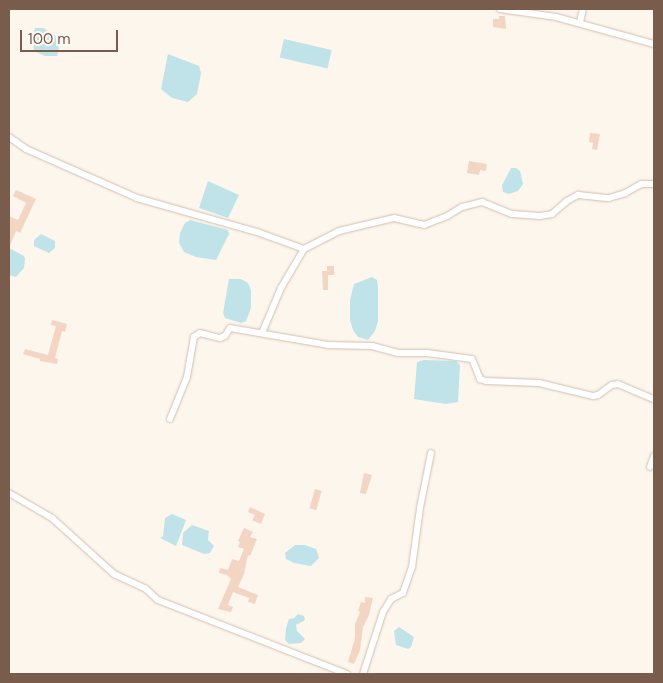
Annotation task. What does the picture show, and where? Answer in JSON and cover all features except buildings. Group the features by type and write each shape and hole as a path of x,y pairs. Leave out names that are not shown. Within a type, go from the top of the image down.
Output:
{"street":[{"path":"500,9 580,22 654,44"},
{"path":"580,22 583,9"},
{"path":"9,137 26,149 137,198 257,232 304,249"},
{"path":"262,333 281,288 304,249 339,231 379,220 394,218 424,225 447,216 462,207 482,202 512,214 540,216 552,214 578,195 609,198 625,193 641,184 654,184"},
{"path":"170,419 187,377 194,337 200,333 220,338 225,336 230,328 328,345 372,346 398,353 427,353 472,359 480,379 486,381 539,383 593,396 598,395 612,385 618,384 654,399"},
{"path":"363,674 382,612 391,599 403,594 412,567 420,508 431,453"},
{"path":"650,467 654,456"},
{"path":"9,493 52,518 114,574 146,589 158,600 347,674"}],"water":[{"path":"35,28 43,28 55,35 59,49 57,56 45,56 34,51 32,38"},
{"path":"284,39 332,50 327,69 280,58"},
{"path":"168,54 199,66 201,73 197,94 188,102 172,98 161,89"},
{"path":"511,168 516,168 520,171 523,184 518,191 509,194 503,192 502,185"},
{"path":"208,181 239,195 228,218 199,208"},
{"path":"190,220 228,230 229,234 216,260 196,257 184,252 179,243 180,233 185,223"},
{"path":"41,234 55,241 55,248 49,253 34,246 34,240"},
{"path":"9,248 24,256 25,259 24,268 16,277 9,275"},
{"path":"372,277 377,280 378,321 375,331 368,340 358,337 353,330 350,320 350,300 354,284"},
{"path":"229,279 241,279 248,283 251,290 251,308 246,321 241,323 225,318 223,313"},
{"path":"424,360 456,361 460,365 458,402 446,404 414,399 417,362"},
{"path":"172,514 186,520 176,546 160,538 163,536 165,518"},
{"path":"192,525 209,531 208,540 214,546 210,553 204,554 182,545 183,533"},
{"path":"295,545 305,545 316,549 319,558 311,566 294,563 286,559 285,553"},
{"path":"298,614 304,616 305,620 296,625 297,631 305,639 301,643 289,644 285,640 286,628 289,619 294,618"},
{"path":"399,627 414,637 411,647 408,649 396,645 394,631"}]}
